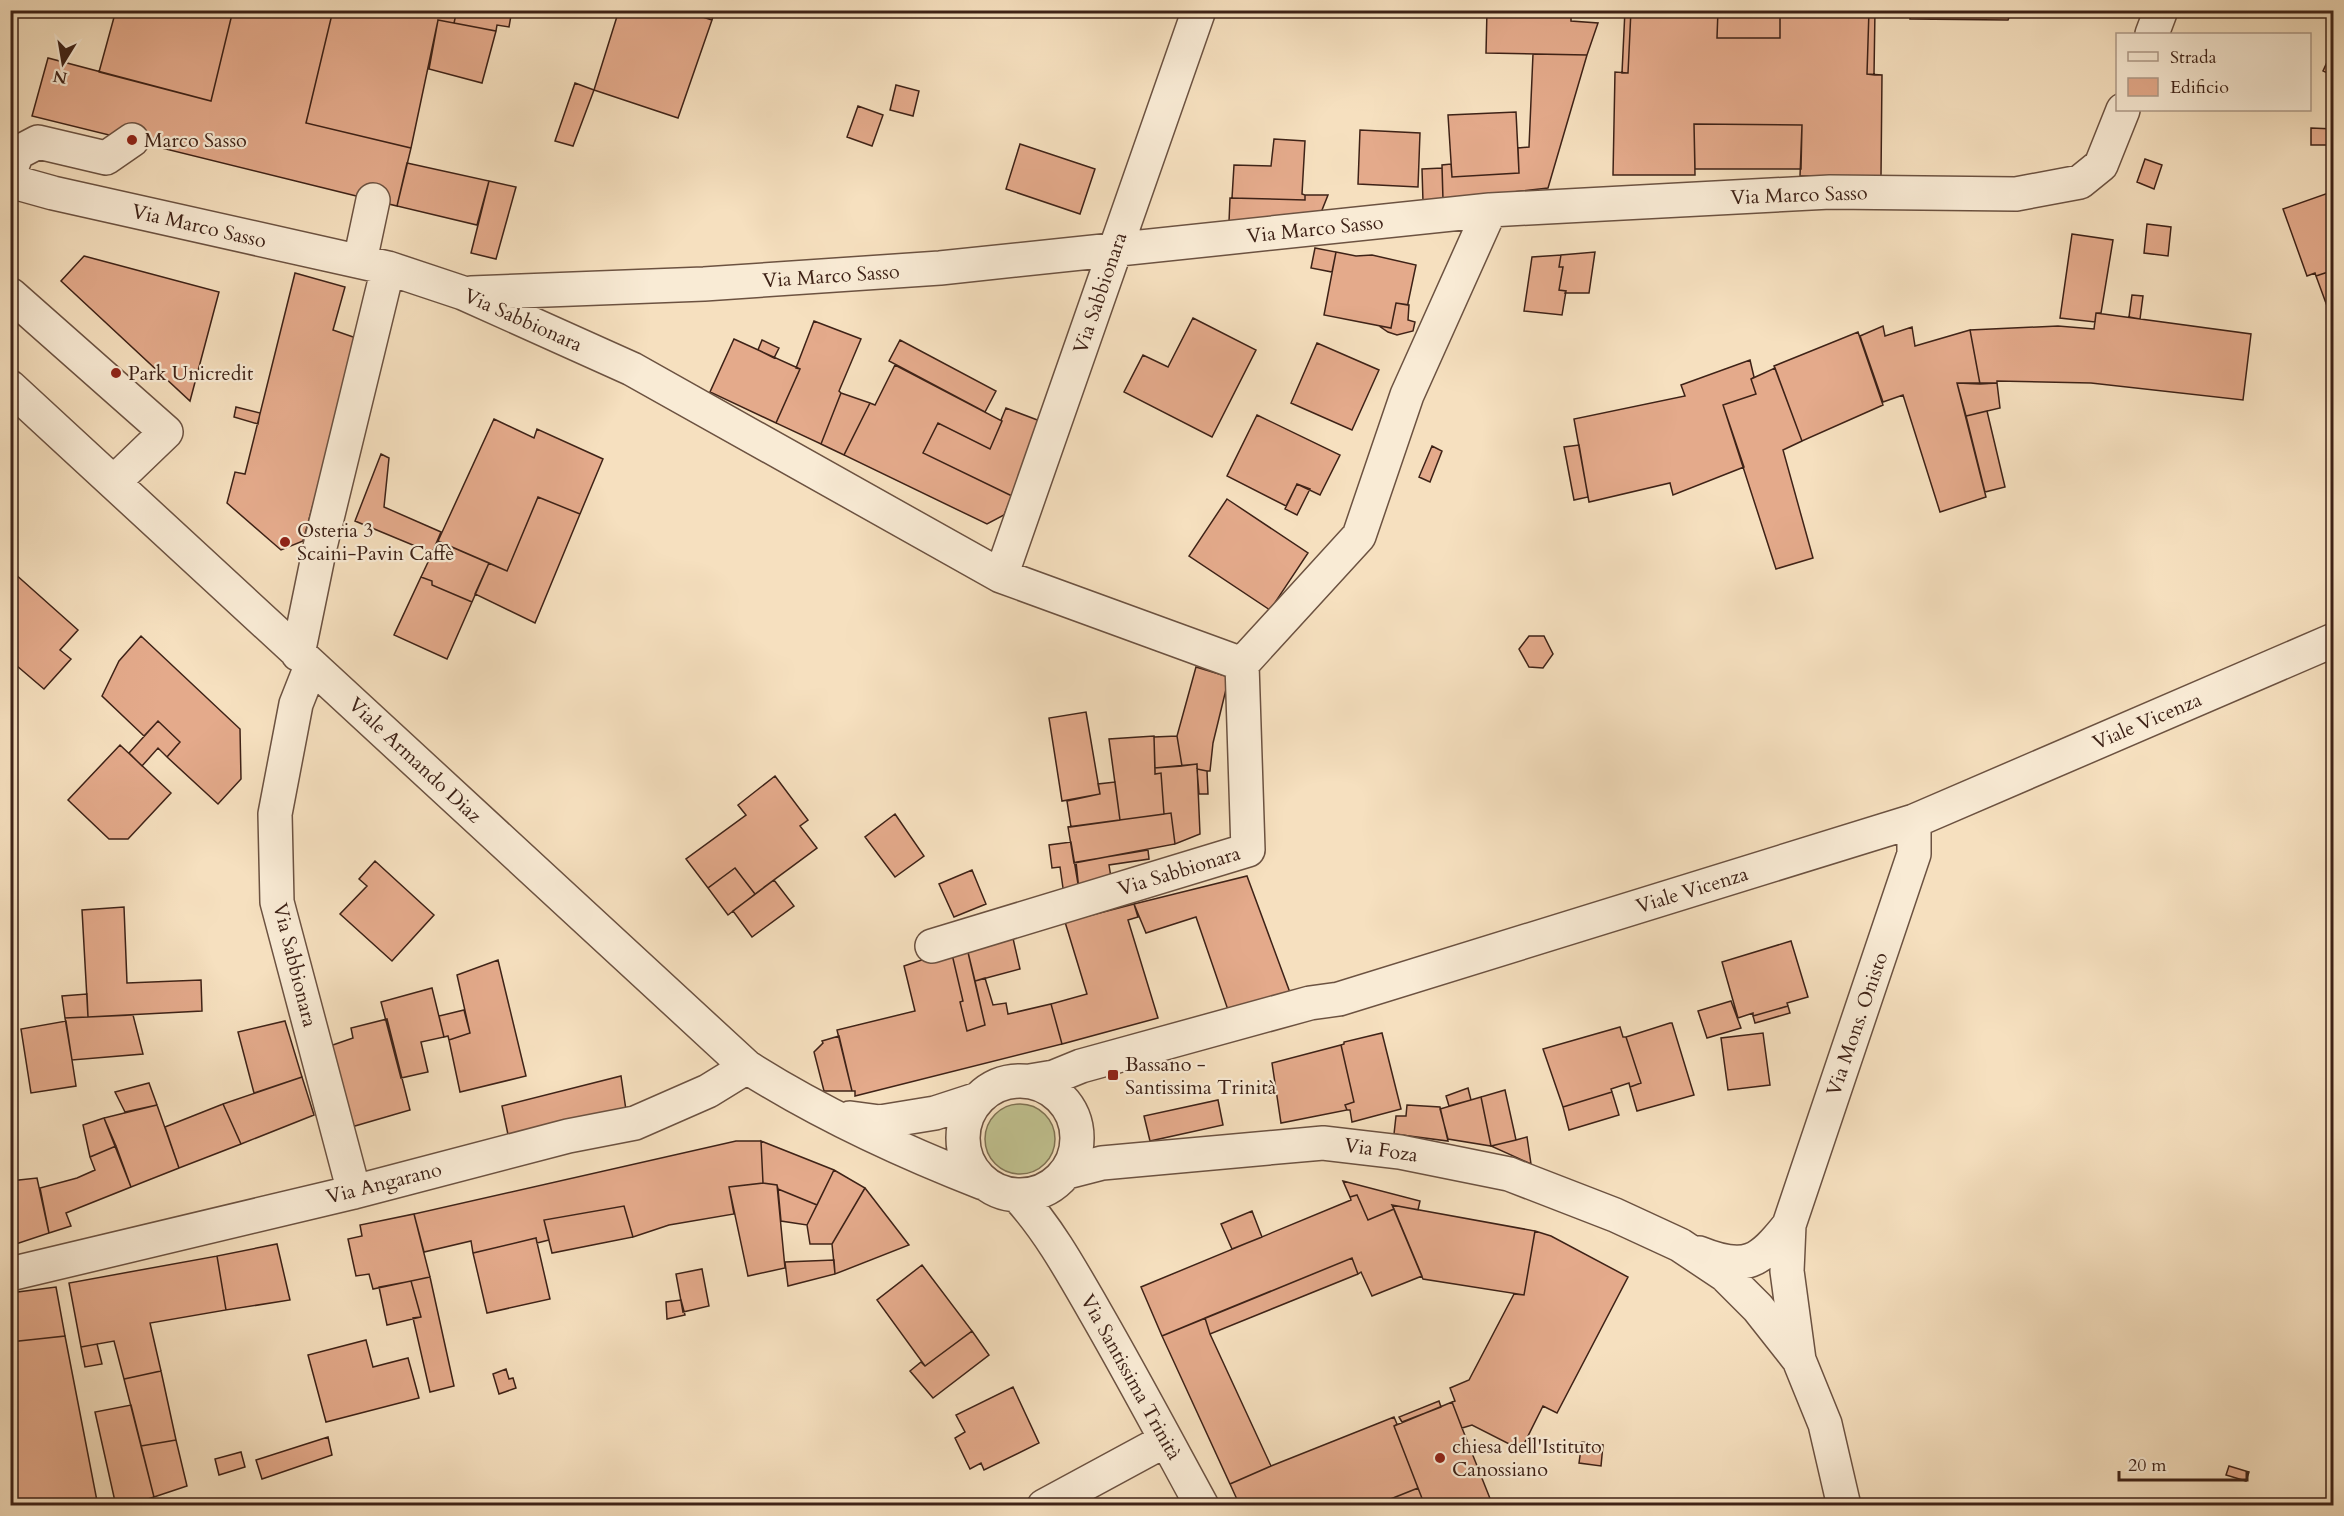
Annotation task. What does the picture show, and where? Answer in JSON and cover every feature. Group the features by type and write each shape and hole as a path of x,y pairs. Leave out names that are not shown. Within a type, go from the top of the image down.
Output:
{"street":[{"name":"Via Sabbionara","path":"1001,576 1199,10"},
{"path":"2152,33 2161,10"},
{"name":"Via Marco Sasso","path":"463,293 704,284 940,268 1490,210 1830,192 2016,194 2080,182 2101,165 2122,111"},
{"path":"10,172 17,153 38,142 106,158 132,140"},
{"name":"Via Marco Sasso","path":"10,181 53,193 374,265"},
{"path":"373,200 374,265"},
{"path":"1242,664 1359,536 1407,395 1490,210"},
{"name":"Via Sabbionara","path":"354,1192 277,903 275,814 305,660 320,547 374,265 463,293 632,369 1001,576 1242,664 1248,850 932,946"},
{"path":"11,295 166,432 114,482"},
{"name":"Viale Armando Diaz","path":"10,387 747,1067 783,1090 833,1116 939,1166 983,1183"},
{"name":"Viale Vicenza","path":"1030,1082 1310,1003 1339,999 1914,821 2334,640"},
{"name":"Via Mons. Onisto","path":"1789,1225 1914,854 1914,821"},
{"name":"Via Angarano","path":"10,1274 354,1192 568,1136 635,1123 708,1090 747,1067"},
{"path":"1011,1081 1030,1082 1048,1089 1063,1100 1073,1117 1077,1136 1076,1155 1064,1175 1054,1185 1037,1193 1018,1196 999,1193 983,1183 970,1168 963,1152 962,1133 967,1115 978,1099 993,1087 1011,1081"},
{"name":"Viale Armando Diaz","path":"833,1116 880,1122 935,1113 978,1099"},
{"name":"Via Foza","path":"1064,1175 1102,1163 1323,1143 1360,1146 1509,1174 1615,1215 1716,1260 1749,1262 1769,1250 1789,1225"},
{"name":"Via Santissima Trinità","path":"1059,1248 1054,1220 1054,1199 1064,1175"},
{"name":"Via Santissima Trinità","path":"1018,1196 1038,1218 1059,1248 1136,1383 1202,1506"},
{"path":"1789,1225 1787,1271 1799,1360 1825,1424 1844,1506"},
{"name":"Via Foza","path":"1680,1245 1725,1275 1758,1308 1799,1360"},
{"path":"1044,1506 1166,1440"}],"green space":[{"path":"1020,1104 1033,1107 1045,1114 1052,1126 1055,1139 1052,1152 1045,1164 1033,1171 1020,1174 1007,1171 995,1164 988,1152 985,1139 988,1126 995,1114 1007,1107"}],"building":[{"path":"116,10 233,10 211,101 99,72"},
{"path":"233,10 333,10 306,123 411,148 397,206 32,116 48,58 211,101"},
{"path":"333,10 457,10 454,23 438,20 411,148 306,123"},
{"path":"457,10 512,10 509,27 497,25 496,31 454,23"},
{"path":"619,10 681,10 712,20 678,118 594,90"},
{"path":"681,10 715,10 712,20"},
{"path":"1487,10 1571,10 1571,21 1598,23 1587,55 1486,53"},
{"path":"1625,10 1631,10 1628,73 1622,73"},
{"path":"1631,10 1718,10 1717,38 1780,38 1780,10 1869,10 1867,74 1882,75 1881,176 1800,176 1802,125 1694,124 1695,175 1613,175 1615,72 1628,73"},
{"path":"1718,10 1780,10 1780,38 1717,38"},
{"path":"1869,10 1875,10 1874,75 1867,74"},
{"path":"1911,10 2012,10 2008,20 1910,19"},
{"path":"438,20 496,31 482,83 429,69"},
{"path":"1533,54 1587,55 1548,188 1443,200 1442,165 1451,164 1452,177 1519,173 1518,148 1529,147"},
{"path":"2329,58 2334,60 2334,76 2323,71"},
{"path":"575,83 594,90 573,146 555,141"},
{"path":"896,85 919,91 913,116 890,110"},
{"path":"858,106 883,115 872,146 847,137"},
{"path":"1516,112 1519,173 1452,177 1448,115"},
{"path":"1694,124 1802,125 1801,169 1695,169"},
{"path":"2311,128 2334,129 2334,145 2311,145"},
{"path":"1360,130 1420,133 1418,187 1358,184"},
{"path":"1274,139 1305,141 1302,194 1305,195 1305,200 1232,198 1234,165 1271,166"},
{"path":"1020,144 1095,169 1080,214 1006,189"},
{"path":"2145,159 2162,165 2154,189 2137,182"},
{"path":"407,163 489,181 477,225 397,206"},
{"path":"1442,168 1443,200 1423,202 1422,169"},
{"path":"489,181 516,187 496,259 471,253"},
{"path":"2334,191 2334,270 2316,276 2315,273 2307,276 2283,209"},
{"path":"1305,195 1328,195 1320,215 1229,222 1230,198 1305,200"},
{"path":"2147,224 2171,227 2168,256 2144,253"},
{"path":"2072,234 2113,240 2101,313 2096,313 2095,322 2060,318"},
{"path":"1315,248 1336,252 1332,272 1311,268"},
{"path":"1336,252 1356,256 1372,255 1416,265 1408,305 1396,303 1391,328 1324,315"},
{"path":"1595,252 1589,293 1565,293 1566,291 1559,290 1563,267 1559,267 1561,255"},
{"path":"1561,255 1559,267 1563,267 1559,290 1566,291 1562,315 1524,311 1532,257"},
{"path":"84,256 219,292 190,401 61,281"},
{"path":"2334,270 2334,325 2316,276"},
{"path":"295,273 345,287 333,330 359,339 303,541 281,550 227,503 235,472 245,474"},
{"path":"2132,295 2143,296 2140,319 2129,317"},
{"path":"1396,303 1409,305 1408,320 1415,322 1413,331 1397,335 1379,326 1391,328"},
{"path":"2096,313 2251,334 2243,400 2091,383 1997,381 1997,383 1980,384 1970,330 2058,326 2094,329"},
{"path":"1193,318 1256,350 1212,437 1124,392 1143,355 1168,367"},
{"path":"814,321 861,339 839,391 841,393 821,444 776,423 800,369 796,368"},
{"path":"1883,326 1885,336 1912,327 1915,346 1970,330 1980,384 1957,383 1986,497 1940,512 1903,395 1883,402 1860,336"},
{"path":"1858,332 1883,405 1802,441 1774,366"},
{"path":"734,339 800,369 776,423 710,392"},
{"path":"762,340 779,348 774,358 758,350"},
{"path":"900,340 996,391 985,412 889,361"},
{"path":"1317,343 1379,370 1352,430 1291,403"},
{"path":"1750,360 1754,377 1751,379 1756,394 1723,405 1744,467 1673,495 1670,483 1589,502 1574,419 1685,396 1681,385"},
{"path":"895,365 1002,421 990,449 938,423 923,453 1012,496 1004,515 987,524 844,455 870,403 875,405"},
{"path":"1775,368 1802,441 1783,450 1813,558 1776,569 1723,405 1756,394 1751,379"},
{"path":"1957,383 1997,383 2000,408 1966,416"},
{"path":"841,393 870,403 844,455 821,444"},
{"path":"236,407 260,413 258,424 234,417"},
{"path":"1006,408 1040,421 1012,496 923,453 938,423 990,449"},
{"path":"1987,411 2005,487 1985,492 1966,416"},
{"path":"1257,415 1340,455 1320,495 1297,484 1286,506 1227,476"},
{"path":"494,419 534,438 537,429 603,459 580,514 538,497 507,571 438,541"},
{"path":"1579,445 1588,497 1574,500 1564,447"},
{"path":"1432,446 1442,451 1430,482 1419,477"},
{"path":"381,454 389,458 384,507 441,532 432,553 355,521"},
{"path":"1297,484 1310,489 1297,515 1285,509"},
{"path":"538,497 580,514 535,623 475,594 489,563 507,571"},
{"path":"1227,499 1308,553 1270,610 1189,556"},
{"path":"438,541 489,563 472,602 432,585 432,581 421,577"},
{"path":"14,573 78,630 60,650 71,659 44,689 10,660 10,576"},
{"path":"421,577 432,581 432,585 472,602 447,659 394,635"},
{"path":"141,636 240,729 241,779 218,804 167,757 180,742 158,721 144,736 102,696 119,661"},
{"path":"1529,636 1544,636 1553,654 1543,668 1529,667 1519,649"},
{"path":"1196,667 1229,677 1213,743 1210,771 1197,769 1197,764 1182,766 1177,736"},
{"path":"1086,712 1100,794 1062,801 1049,718"},
{"path":"158,721 180,742 167,757 158,748 142,766 129,753"},
{"path":"1154,736 1155,774 1161,773 1164,814 1120,820 1109,739"},
{"path":"1177,736 1182,766 1155,768 1154,737"},
{"path":"120,745 171,793 128,839 109,839 68,800"},
{"path":"1197,764 1200,834 1175,844 1171,813 1164,814 1161,773 1155,774 1155,768"},
{"path":"1197,769 1207,771 1208,794 1199,794"},
{"path":"775,776 808,820 800,826 817,848 755,894 735,868 708,888 686,859 746,815 738,805"},
{"path":"1115,782 1120,820 1071,827 1067,801 1100,794 1098,784"},
{"path":"1171,813 1175,844 1074,863 1068,827"},
{"path":"895,814 924,856 895,877 865,837"},
{"path":"1071,842 1079,890 1064,895 1060,867 1052,868 1049,845"},
{"path":"1148,850 1149,859 1109,865 1112,884 1079,890 1076,862"},
{"path":"375,861 434,915 392,961 340,914 367,886 359,879"},
{"path":"735,868 755,894 728,915 708,888"},
{"path":"972,870 986,904 954,917 939,884"},
{"path":"1247,876 1292,998 1228,1010 1196,917 1146,933 1134,904"},
{"path":"774,880 794,906 752,937 733,911"},
{"path":"1134,904 1138,917 1128,920 1158,1018 1062,1044 1051,1004 1087,994 1065,922"},
{"path":"124,907 127,983 201,980 202,1011 88,1017 82,910"},
{"path":"1012,934 1020,969 975,981 966,944"},
{"path":"1791,941 1808,997 1787,1003 1788,1006 1738,1018 1722,962"},
{"path":"966,944 985,1025 967,1031 960,1002 963,1001 951,950"},
{"path":"951,950 963,1001 960,1002 967,1031 985,1025 975,981 985,978 993,1005 1006,1003 1008,1014 1051,1004 1062,1044 855,1096 837,1030 915,1011 904,966"},
{"path":"498,960 526,1076 460,1092 449,1040 470,1033 457,975"},
{"path":"432,988 444,1037 421,1042 428,1072 401,1078 381,1002"},
{"path":"87,994 88,1017 65,1018 62,996"},
{"path":"1731,1001 1741,1028 1707,1038 1698,1011"},
{"path":"1788,1006 1790,1013 1755,1023 1753,1016"},
{"path":"464,1010 470,1033 449,1040 448,1036 444,1037 439,1016"},
{"path":"133,1015 143,1054 72,1060 65,1018"},
{"path":"387,1019 410,1110 348,1128 327,1047 353,1038 351,1028"},
{"path":"66,1021 76,1086 31,1093 21,1029"},
{"path":"285,1021 302,1077 254,1093 238,1032"},
{"path":"1672,1023 1694,1095 1637,1111 1630,1087 1641,1083 1626,1037"},
{"path":"1620,1027 1623,1037 1626,1037 1641,1083 1630,1087 1629,1083 1611,1089 1612,1092 1563,1107 1543,1049"},
{"path":"1382,1033 1401,1109 1352,1122 1350,1110 1347,1110 1345,1105 1354,1102 1341,1045 1344,1042"},
{"path":"1763,1033 1770,1085 1728,1090 1721,1038"},
{"path":"839,1036 852,1091 824,1091 814,1052 823,1043 822,1041"},
{"path":"1341,1045 1354,1102 1345,1105 1347,1110 1281,1123 1272,1063"},
{"path":"621,1076 627,1117 510,1144 502,1106"},
{"path":"302,1077 314,1115 241,1144 223,1104"},
{"path":"149,1083 157,1105 125,1112 115,1092"},
{"path":"1468,1088 1471,1100 1449,1106 1446,1096"},
{"path":"1505,1090 1516,1140 1491,1146 1481,1097"},
{"path":"1612,1092 1619,1115 1569,1130 1563,1107"},
{"path":"1481,1097 1491,1146 1448,1139 1440,1109"},
{"path":"1218,1100 1223,1125 1150,1141 1144,1116"},
{"path":"223,1104 241,1144 179,1168 165,1127"},
{"path":"157,1105 179,1168 131,1187 104,1118"},
{"path":"1407,1105 1440,1107 1448,1141 1394,1134 1396,1116 1406,1116"},
{"path":"104,1118 116,1146 90,1157 83,1125"},
{"path":"1527,1137 1531,1164 1491,1146 1516,1140"},
{"path":"736,1141 761,1141 763,1183 729,1187 734,1214 669,1225 633,1237 624,1206 544,1220 549,1240 537,1243 536,1238 473,1253 471,1241 424,1252 414,1214"},
{"path":"761,1141 834,1170 817,1205 778,1189 777,1185 763,1183"},
{"path":"116,1146 131,1187 66,1213 71,1226 49,1233 40,1188 77,1178 95,1170 90,1157"},
{"path":"834,1170 865,1188 832,1244 810,1244 807,1225"},
{"path":"37,1178 49,1233 10,1246 10,1181"},
{"path":"1343,1181 1420,1201 1418,1210 1392,1205 1394,1209 1368,1220 1357,1195 1350,1197"},
{"path":"763,1183 777,1185 785,1268 748,1276 729,1187"},
{"path":"865,1188 909,1245 835,1274 832,1244"},
{"path":"778,1189 817,1205 807,1225 781,1221"},
{"path":"1357,1195 1368,1220 1394,1209 1422,1276 1372,1296 1361,1272 1358,1274 1352,1258 1162,1336 1141,1287 1351,1200 1350,1197"},
{"path":"1392,1205 1535,1231 1524,1295 1423,1279"},
{"path":"624,1206 633,1237 552,1253 544,1220"},
{"path":"1252,1211 1262,1237 1232,1249 1221,1224"},
{"path":"414,1214 430,1277 373,1289 369,1274 356,1276 348,1239 362,1236 360,1225"},
{"path":"1535,1231 1551,1236 1628,1277 1557,1413 1543,1406 1521,1450 1472,1425 1462,1428 1452,1402 1455,1401 1450,1388 1469,1380 1514,1294 1524,1295"},
{"path":"536,1238 550,1299 487,1313 473,1253"},
{"path":"277,1244 290,1300 226,1310 217,1256"},
{"path":"217,1256 226,1310 150,1323 161,1371 124,1379 114,1341 81,1347 69,1283"},
{"path":"1352,1258 1358,1274 1210,1334 1205,1318"},
{"path":"834,1260 835,1274 788,1286 785,1262"},
{"path":"922,1265 972,1331 925,1366 877,1300"},
{"path":"702,1269 709,1306 683,1312 676,1274"},
{"path":"430,1277 454,1386 430,1392 413,1318 421,1317 411,1281"},
{"path":"411,1281 421,1317 387,1325 379,1287"},
{"path":"56,1287 65,1336 10,1342 10,1293"},
{"path":"681,1300 685,1315 667,1319 666,1302"},
{"path":"1205,1318 1210,1334 1271,1466 1230,1484 1162,1336"},
{"path":"972,1331 989,1355 933,1398 910,1371 921,1362 925,1366"},
{"path":"65,1336 98,1506 10,1506 10,1496 16,1495 10,1470 10,1342"},
{"path":"366,1340 373,1367 408,1358 419,1398 326,1422 308,1355"},
{"path":"97,1344 102,1364 85,1367 81,1347"},
{"path":"506,1369 509,1379 513,1378 516,1388 499,1394 493,1374"},
{"path":"161,1371 176,1440 141,1446 124,1379"},
{"path":"1013,1387 1039,1443 984,1470 981,1463 970,1469 955,1438 965,1432 956,1415"},
{"path":"1439,1401 1441,1407 1402,1422 1399,1417"},
{"name":"chiesa dell'Istituto Canossiano","path":"1452,1402 1493,1506 1425,1506 1394,1426"},
{"path":"131,1405 154,1497 126,1506 116,1506 95,1412"},
{"path":"1394,1417 1397,1424 1394,1426 1418,1488 1383,1502 1384,1506 1240,1506 1230,1484"},
{"path":"328,1437 332,1455 262,1479 256,1460"},
{"path":"176,1440 187,1486 154,1497 141,1446"},
{"path":"1582,1442 1603,1445 1601,1466 1579,1463"},
{"path":"241,1452 245,1467 219,1475 215,1459"},
{"path":"2229,1466 2249,1472 2246,1481 2226,1475"},
{"path":"1418,1488 1425,1506 1384,1506 1383,1502"}],"place":[{"name":"Marco Sasso","path":"132,140"},
{"name":"Park Unicredit","path":"116,373"},
{"name":"Osteria 3 Scaini-Pavin Caffè","path":"285,542"},
{"name":"Bassano - Santissima Trinità","path":"1113,1075"},
{"name":"chiesa dell'Istituto Canossiano","path":"1440,1458"}]}
